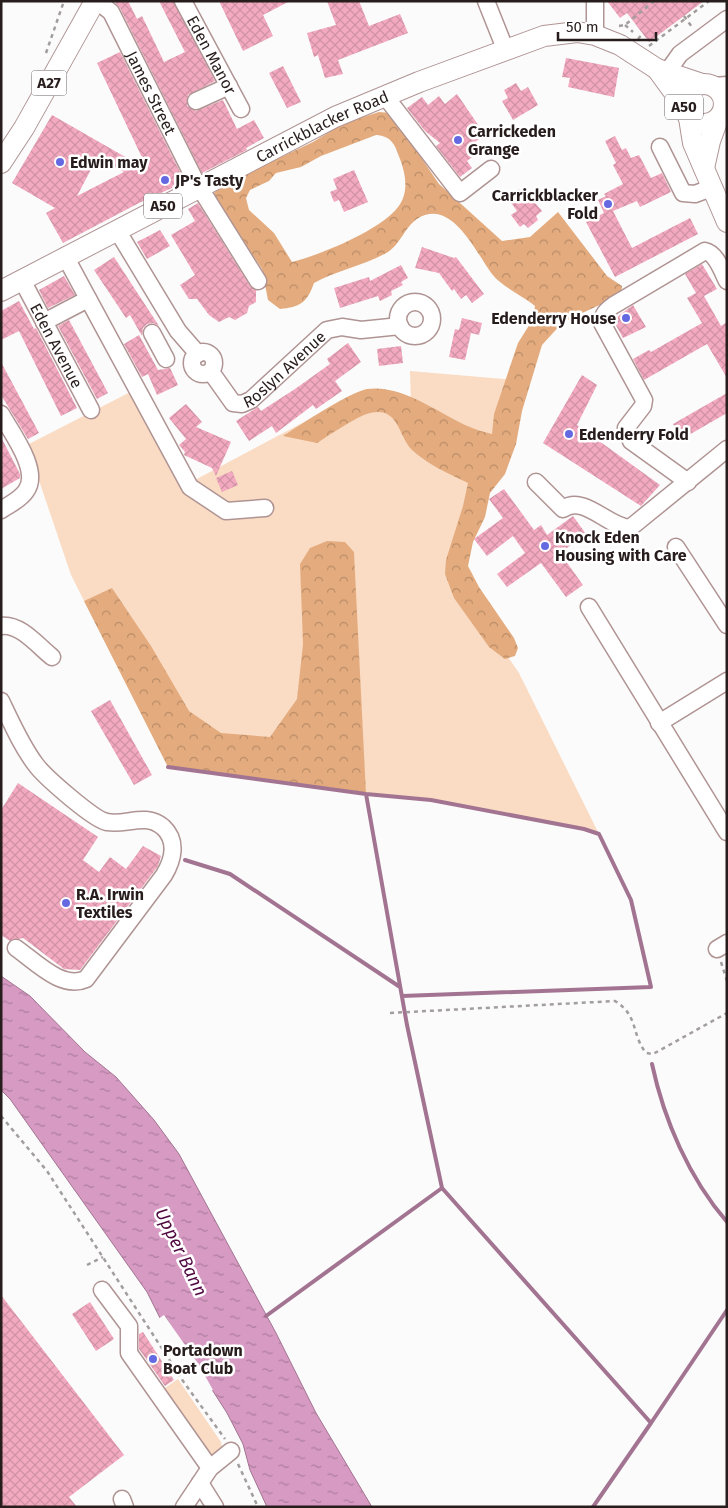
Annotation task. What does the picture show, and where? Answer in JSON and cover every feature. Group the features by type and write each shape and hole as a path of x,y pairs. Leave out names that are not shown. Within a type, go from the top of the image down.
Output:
{"main road":[{"name":"A27","path":"1,163 24,128 96,1"},
{"name":"Carrickblacker Road","path":"1,291 325,122 385,96 544,36 577,32 595,35 620,45 662,72 714,85"},
{"name":"Carrickblacker Road","path":"662,72 686,112"},
{"name":"A50","path":"704,168 710,141 723,111 723,95 714,85 687,93 686,112 693,143 727,222"},
{"name":"A50","path":"686,112 694,122 707,125 723,111"}],"street":[{"name":"James Street","path":"96,1 111,12 199,187 258,281"},
{"name":"Eden Manor","path":"184,1 241,109"},
{"path":"486,1 506,51"},
{"path":"595,1 595,35"},
{"path":"662,72 680,54 727,20"},
{"path":"196,101 229,86"},
{"path":"385,96 460,193 491,169"},
{"path":"660,147 683,193 694,194 711,188"},
{"path":"117,230 180,334 159,346"},
{"path":"688,482 632,441 628,435 626,428 643,406 644,400 602,322 603,316 604,312 614,305 705,251 710,252 715,258 727,281"},
{"path":"65,256 190,487 226,511 265,508"},
{"name":"Eden Avenue","path":"22,280 91,410"},
{"path":"44,322 88,299"},
{"name":"Roslyn Avenue","path":"180,334 198,354 208,353 214,358 215,366 211,372 233,403 242,404 251,400 327,330 342,327 361,330 400,326"},
{"path":"1,414 26,458 31,480 28,489 21,497 1,510"},
{"path":"536,482 563,509 568,506 580,505 618,526 630,528 727,450"},
{"path":"676,547 727,625"},
{"path":"589,607 727,832"},
{"path":"1,626 9,625 17,629 52,657"},
{"path":"660,723 727,681"},
{"path":"1,701 36,766 86,811 107,822 139,819 151,820 162,826 173,843 171,863 164,875 86,979 79,983 64,982 16,948"},
{"path":"102,1290 129,1326 129,1353 210,1468"},
{"path":"184,1507 210,1468 231,1451"},
{"path":"200,1483 215,1507"}],"path":[{"path":"42,62 57,27 64,1"},
{"path":"618,26 625,24 654,1"},
{"path":"625,24 647,47 709,1"},
{"path":"685,17 696,32"},
{"path":"722,946 727,981"},
{"path":"390,1012 615,1001 626,1008 633,1019 641,1047 646,1053 653,1054 727,1013"},
{"path":"87,1265 103,1257"}],"shaded area":[{"path":"410,371 517,380 457,583 519,673 599,834 584,829 431,800 366,794 168,767 71,575 27,445 142,386 193,481 366,389 411,405"},
{"path":"178,1379 221,1442 223,1452 209,1461 162,1390"}],"green space":[{"path":"379,112 391,113 439,184 502,241 530,237 558,212 607,276 622,286 621,295 563,322 542,345 522,411 516,444 505,474 490,493 485,517 473,542 468,566 479,587 514,638 518,648 515,656 505,659 489,647 454,598 445,574 446,560 463,506 468,483 424,460 407,444 392,418 380,412 370,413 358,418 317,443 283,436 325,409 359,391 367,389 394,391 407,395 470,427 492,434 494,414 518,343 533,319 535,306 496,279 464,233 446,217 436,214 425,215 413,222 388,252 314,283 309,295 302,303 280,309 268,300 262,269 213,195 216,190 262,164 313,142 344,123","holes":["376,135 386,137 392,142 404,171 405,190 398,207 390,216 364,233 333,248 292,262 274,233 249,210 246,198 250,190 269,181 276,173 301,167 321,156"]},
{"path":"327,541 345,542 354,552 366,794 168,767 84,601 112,588 151,646 189,711 221,733 270,737 297,699 303,644 300,564 310,548"}],"water":[{"name":"Upper Bann","path":"1,976 30,996 85,1052 116,1077 154,1120 179,1154 276,1333 316,1413 372,1507 267,1507 250,1470 243,1444 227,1413 166,1318 160,1318 147,1292 10,1099 1,1090"}],"pier":[{"path":"164,1315 199,1365 213,1390 211,1391 164,1320 158,1319"}],"building":[{"path":"114,1 128,1 137,19 142,16 164,62 185,52 159,1 173,1 215,81 188,95 187,106 196,111 223,100 237,129 254,120 264,138 246,148 247,150 202,173 120,8"},
{"path":"219,1 290,1 263,15 273,36 243,51"},
{"path":"327,1 359,1 369,26 400,14 408,33 338,60 343,74 325,78 318,55 314,57 307,33 336,25"},
{"path":"607,1 704,1 649,42 627,13 620,18"},
{"path":"120,52 185,182 139,203 63,243 46,213 55,208 12,183 52,115 148,170 97,63","holes":["97,158 124,172 77,196"]},
{"path":"566,58 619,68 614,97 568,87 570,78 562,77"},
{"path":"283,66 301,102 287,108 269,73"},
{"path":"516,83 521,91 528,87 538,105 513,120 502,101 508,98 504,90"},
{"name":"Carrickeden Grange","path":"457,94 485,135 475,142 481,150 467,161 472,168 460,177 436,146 440,143 425,131 407,108 422,97 428,105 439,96 445,104"},
{"name":"Carrickblacker Fold","path":"615,136 622,150 626,148 631,158 639,155 651,178 662,173 671,192 640,207 637,201 613,211 632,248 690,218 698,234 615,277 586,222 604,213 598,200 606,196 604,194 623,184 613,165 616,163 605,141"},
{"path":"354,170 368,202 344,212 339,200 334,202 330,192 337,189 333,179"},
{"path":"519,189 528,201 531,198 542,211 536,216 538,220 528,228 524,224 520,227 511,215 517,211 507,197"},
{"path":"198,203 250,286 256,290 256,302 249,306 247,313 235,320 229,317 219,322 209,315 197,299 189,299 180,285 195,275 171,235 195,221 188,209"},
{"path":"160,230 170,246 147,259 137,242"},
{"path":"422,247 454,258 456,257 484,294 472,303 466,295 461,299 454,289 452,291 439,273 415,268"},
{"path":"114,257 159,326 153,323 147,324 143,328 142,336 130,315 126,318 94,270"},
{"name":"Edenderry House","path":"702,264 717,289 704,296 721,326 727,322 727,378 707,344 644,380 633,359 649,350 651,352 702,323 687,298 696,293 685,274"},
{"path":"401,265 408,278 401,282 403,285 391,291 392,295 380,301 378,296 340,308 334,288 369,277 370,281"},
{"path":"64,276 75,295 48,308 39,290"},
{"path":"19,301 34,329 36,328 77,408 61,416 19,331 1,340 1,311"},
{"path":"633,305 646,327 623,338 613,320"},
{"path":"462,318 482,323 479,335 471,333 465,360 449,357 455,329 459,330"},
{"path":"69,320 108,393 97,399 58,326"},
{"path":"139,335 158,370 170,368 178,385 157,395 148,374 142,377 124,344"},
{"path":"348,343 361,362 335,381 342,391 316,409 313,405 276,433 272,426 249,441 236,421 258,407 261,411 295,389 330,364 327,359"},
{"path":"401,346 403,363 379,366 377,349"},
{"path":"1,362 39,433 28,439 1,395"},
{"name":"Edenderry Fold","path":"582,375 597,385 577,425 660,485 641,506 543,443"},
{"path":"727,393 727,413 682,439 673,424"},
{"path":"186,404 202,422 196,427 231,442 216,476 212,468 184,455 185,452 179,445 186,439 169,418"},
{"path":"1,437 20,474 20,478 1,489"},
{"path":"232,471 238,485 222,492 216,478"},
{"name":"Knock Eden Housing with Care","path":"504,489 534,530 541,525 547,535 573,516 586,534 560,553 583,585 566,597 541,563 507,587 497,574 525,553 513,536 487,556 474,539 503,518 489,499"},
{"path":"110,700 152,775 134,785 91,711"},
{"name":"R.A. Irwin Textiles","path":"18,783 98,837 83,860 99,872 110,857 126,869 143,846 161,856 158,866 80,970 64,969 23,938 10,941 1,935 1,810"},
{"path":"1,1295 124,1455 69,1497 77,1507 1,1507"},
{"path":"90,1302 114,1339 96,1351 72,1314"},
{"name":"Portadown Boat Club","path":"143,1332 174,1380 165,1386 139,1349 139,1334"}],"waterway":[{"path":"168,767 366,794 431,800 584,829 599,834 631,900 651,987 402,996"},
{"path":"266,1316 442,1188 407,1025 366,794"},
{"path":"185,860 230,874 400,987"},
{"path":"652,1064 663,1106 680,1148 701,1187 727,1222"},
{"path":"442,1188 651,1423 593,1507"},
{"path":"651,1423 727,1310"}],"place":[{"name":"Carrickeden Grange","path":"458,140"},
{"name":"Edwin may","path":"60,162"},
{"name":"JP's Tasty","path":"165,180"},
{"name":"Carrickblacker Fold","path":"608,204"},
{"name":"Edenderry House","path":"626,318"},
{"name":"Edenderry Fold","path":"569,434"},
{"name":"Knock Eden Housing with Care","path":"545,546"},
{"name":"R.A. Irwin Textiles","path":"66,903"},
{"name":"Portadown Boat Club","path":"153,1359"}]}
